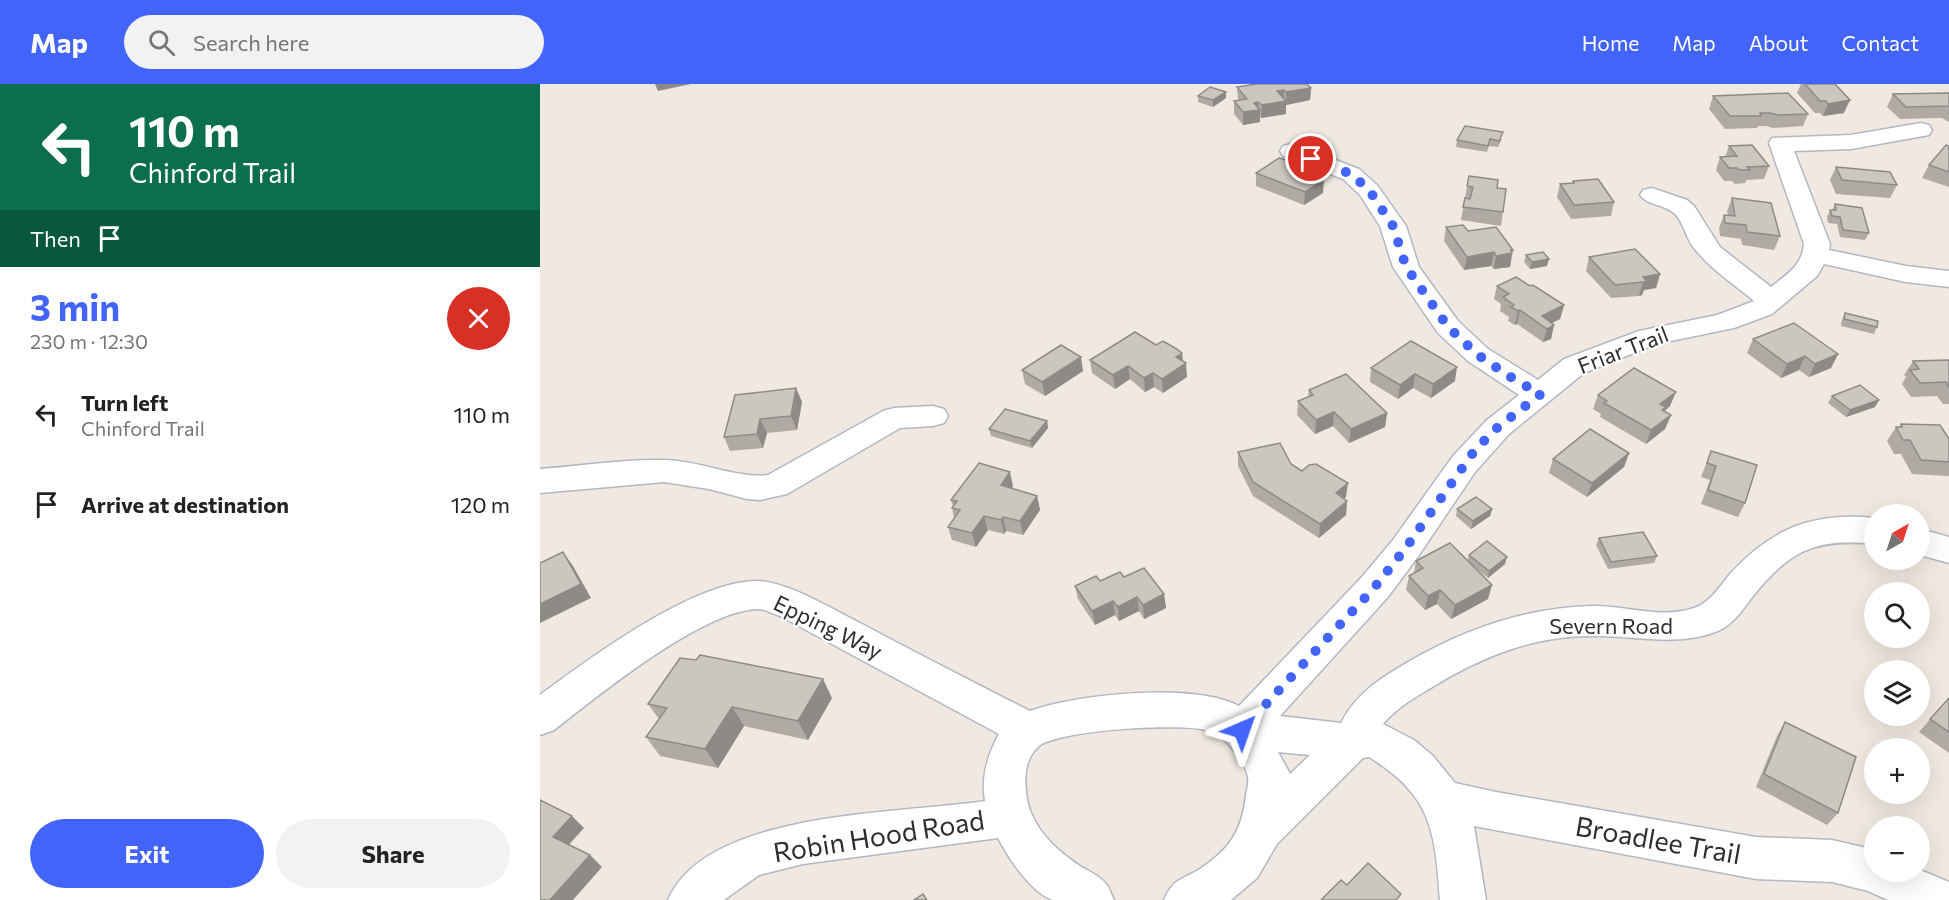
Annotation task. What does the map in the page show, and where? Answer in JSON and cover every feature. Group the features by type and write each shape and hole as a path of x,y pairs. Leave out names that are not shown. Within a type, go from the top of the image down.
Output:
{"street":[{"path":"1921,130 1863,143 1820,146 1780,143 1815,236 1816,255 1896,272 1949,279"},
{"path":"1291,151 1351,174 1369,190 1393,226 1406,267 1448,327 1478,355 1541,394"},
{"path":"1652,195 1669,199 1682,206 1692,217 1700,238 1711,252 1772,302"},
{"name":"Friar Trail","path":"1242,730 1374,588 1405,549 1475,450 1498,427 1574,366 1657,334 1741,317 1772,302 1808,270 1816,255"},
{"path":"540,481 664,471 709,477 747,487 775,486 894,418 933,416"},
{"name":"Severn Road","path":"1352,742 1367,714 1390,693 1453,654 1490,639 1538,626 1578,621 1628,622 1668,627 1698,622 1718,613 1766,560 1792,540 1802,535 1831,530 1864,529"},
{"path":"1930,545 1949,550"},
{"name":"Epping Way","path":"540,718 590,680 646,643 718,602 759,595 793,606 1026,729"},
{"path":"1091,900 1050,871 1020,838 1010,816 1003,795 1004,776 1008,758 1026,729 1042,723 1160,710 1194,709 1224,717 1242,730 1269,774 1261,830"},
{"path":"1242,730 1352,742 1374,738 1392,747 1434,784 1456,832 1463,900"},
{"path":"1204,895 1240,863 1261,830 1352,742"},
{"name":"Broadlee Trail","path":"1441,800 1506,814 1756,858 1832,861 1864,868"},
{"name":"Robin Hood Road","path":"691,900 707,885 746,859 784,847 851,836 954,827 1010,816"},
{"name":"Broadlee Trail","path":"1899,882 1937,900"}],"building":[{"path":"1257,84 1307,84 1311,88 1277,91 1286,101 1262,105 1258,102 1254,103 1260,110 1243,112 1234,101 1247,99 1237,87"},
{"path":"1805,84 1835,84 1850,100 1828,104 1826,101 1820,101"},
{"path":"1210,87 1226,92 1213,100 1198,96"},
{"path":"1788,93 1808,114 1760,113 1761,116 1730,116 1713,96"},
{"path":"1949,93 1949,106 1906,107 1893,94"},
{"path":"1465,126 1503,132 1499,141 1490,139 1488,146 1457,140"},
{"path":"1752,145 1769,166 1747,167 1750,170 1729,168 1720,157 1737,156 1729,146"},
{"path":"1946,145 1949,146 1949,172 1929,165"},
{"path":"1279,158 1305,166 1303,168 1316,173 1313,175 1324,180 1305,192 1256,173"},
{"path":"1836,167 1890,172 1897,185 1842,180"},
{"path":"1469,176 1498,180 1497,188 1506,189 1503,212 1463,207 1465,198 1470,199 1473,187 1467,186"},
{"path":"1598,179 1614,202 1574,205 1560,184 1574,183 1573,181"},
{"path":"1732,198 1771,203 1780,236 1747,232 1746,225 1725,223 1724,215 1735,216"},
{"path":"1835,204 1862,208 1869,233 1843,230 1840,217 1832,216 1830,210 1836,210"},
{"path":"1463,225 1468,231 1496,227 1513,250 1511,250 1512,253 1496,256 1494,252 1467,257 1446,227"},
{"path":"1635,249 1660,274 1643,277 1647,281 1643,282 1615,285 1589,257"},
{"path":"1543,252 1549,259 1532,262 1526,255"},
{"path":"1516,277 1564,305 1542,316 1554,325 1547,329 1520,310 1511,307 1514,305 1503,297 1509,294 1497,286"},
{"path":"1845,313 1878,321 1877,327 1844,319"},
{"path":"1794,323 1838,354 1815,364 1805,356 1787,364 1753,339"},
{"path":"1135,332 1156,345 1163,341 1175,348 1182,353 1176,357 1186,363 1162,379 1153,373 1144,378 1128,366 1113,375 1090,360"},
{"path":"1411,341 1457,367 1433,384 1415,374 1400,385 1371,368"},
{"path":"1061,345 1081,357 1042,382 1022,370"},
{"path":"1949,360 1949,387 1946,382 1920,383 1910,370 1919,369 1913,361"},
{"path":"1634,368 1676,392 1660,404 1666,407 1662,410 1671,415 1651,430 1604,403 1607,401 1598,395"},
{"path":"1346,374 1387,413 1351,429 1334,412 1316,420 1298,401 1313,395 1309,390"},
{"path":"1860,385 1879,400 1850,410 1832,396"},
{"path":"796,388 791,416 760,419 757,434 724,437 735,395"},
{"path":"1005,409 1047,421 1030,441 989,429"},
{"path":"1901,424 1940,425 1949,439 1949,462 1921,460 1910,440 1903,440 1896,427 1902,427"},
{"path":"1590,429 1629,453 1592,483 1553,459"},
{"path":"1280,443 1291,464 1302,471 1309,465 1316,464 1348,483 1336,493 1347,501 1320,524 1253,482 1238,452"},
{"path":"1711,451 1757,465 1745,503 1708,490 1716,466 1707,463"},
{"path":"979,463 1010,472 1001,485 1037,496 1020,521 984,516 972,533 948,527 960,510 952,508 957,501 951,500"},
{"path":"1476,497 1492,509 1473,521 1457,509"},
{"path":"1643,532 1657,556 1611,562 1599,538"},
{"path":"1487,541 1507,557 1489,571 1469,555"},
{"path":"1450,543 1492,585 1455,605 1440,590 1428,596 1409,576 1423,568 1416,561"},
{"path":"563,552 581,584 540,604 540,563"},
{"path":"1144,568 1164,594 1143,605 1137,597 1118,607 1113,601 1092,611 1075,586 1096,576 1100,581 1120,572 1124,577"},
{"path":"700,655 823,679 798,721 732,707 705,749 646,737 667,708 648,704 680,658 696,660"},
{"path":"1949,698 1949,732 1930,719"},
{"path":"1785,722 1856,757 1838,813 1764,774"},
{"path":"540,800 572,816 553,837 590,855 550,900 540,900"},
{"path":"1368,863 1401,894 1396,900 1321,900 1341,880 1347,885"},
{"path":"923,894 927,900 914,900"}],"route":[{"path":"1242,730 1374,588 1434,510 1475,450 1498,427 1541,394 1478,355 1448,327 1406,267 1393,226 1369,190 1351,174 1311,159"}]}
